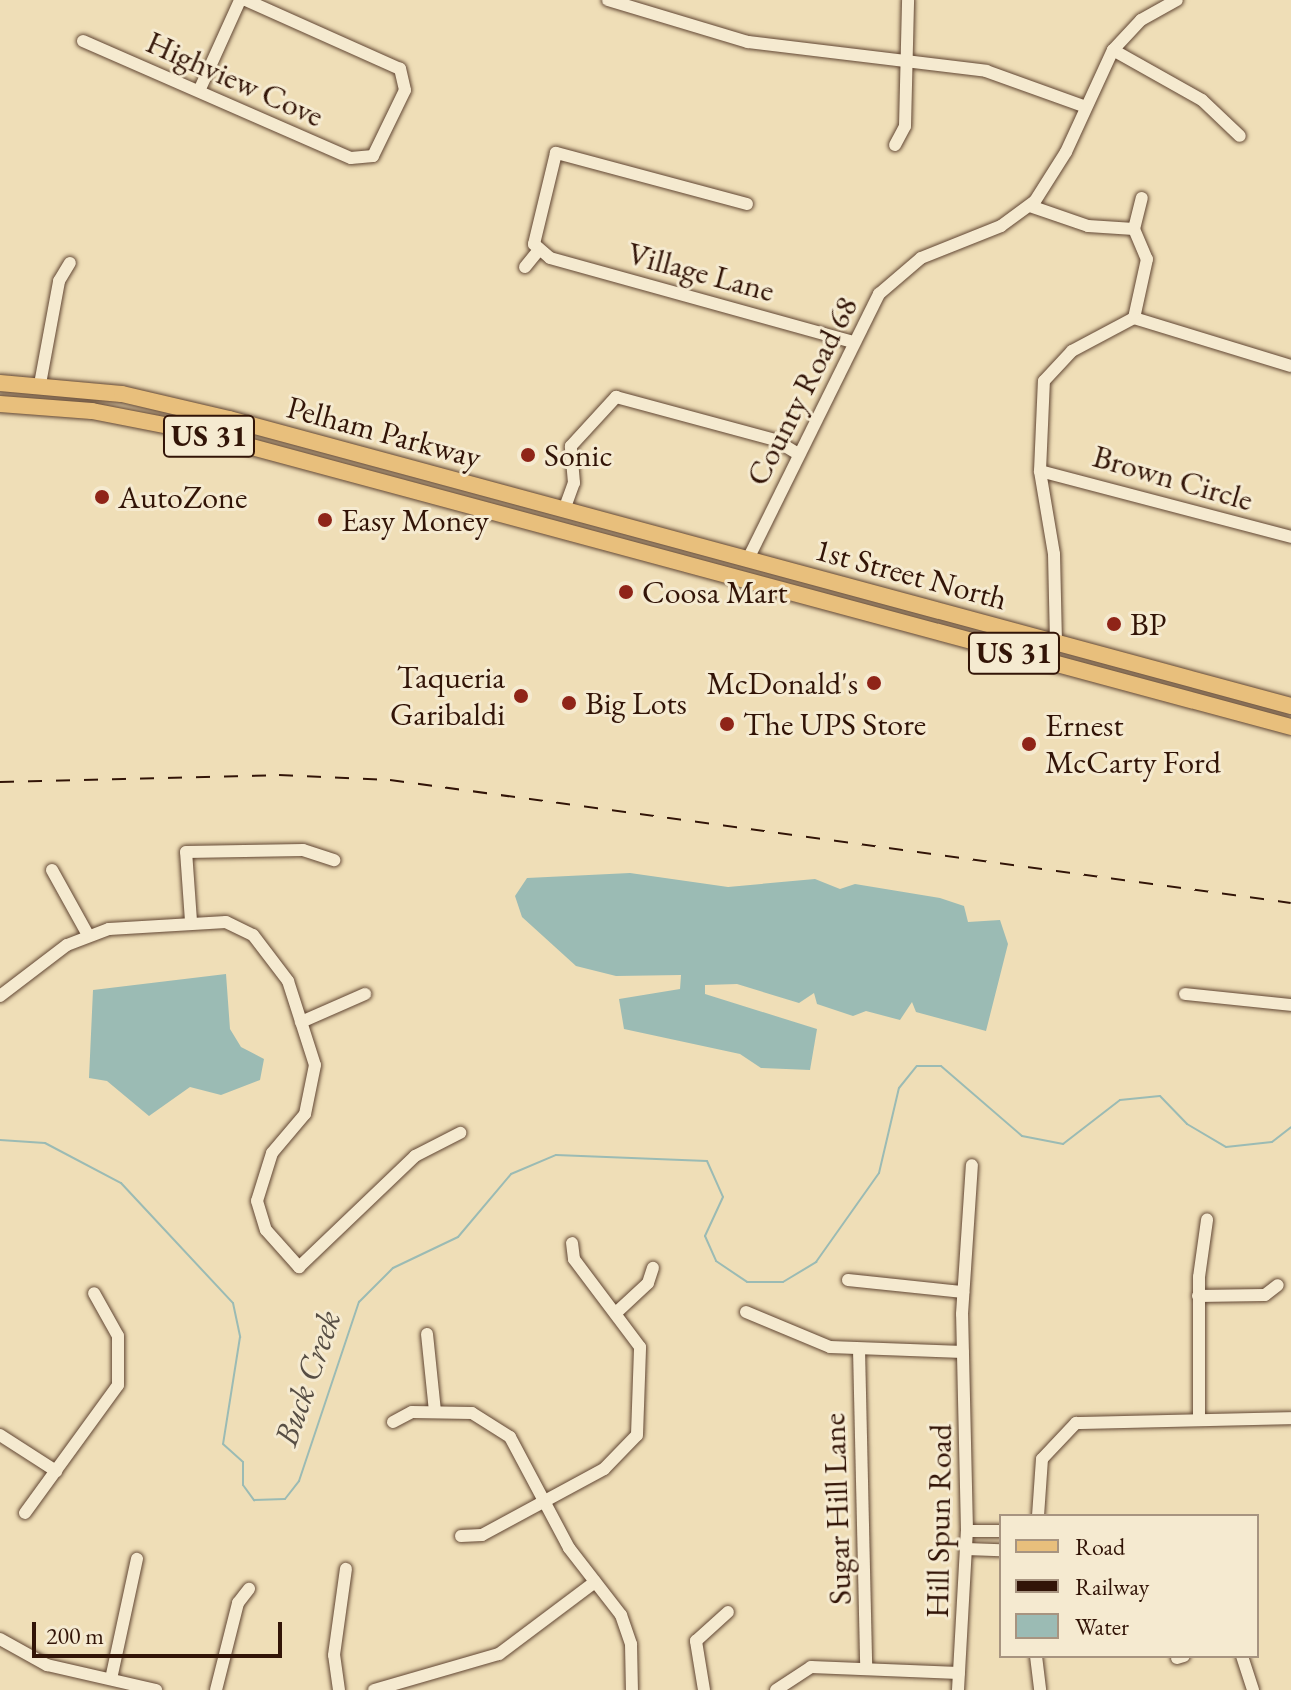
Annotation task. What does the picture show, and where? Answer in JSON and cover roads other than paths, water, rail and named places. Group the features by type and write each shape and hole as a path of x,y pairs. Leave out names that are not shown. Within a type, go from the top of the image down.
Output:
{"main road":[{"name":"Pelham Parkway","path":"0,383 40,384 157,401 748,559"},
{"path":"38,406 40,384"},
{"path":"152,421 157,401"},
{"name":"Pelham Parkway","path":"0,404 152,421 736,577"},
{"path":"249,448 253,425"},
{"path":"401,487 408,467"},
{"path":"528,521 531,501"},
{"path":"736,577 748,559"},
{"name":"1st Street North","path":"748,559 1291,706"},
{"name":"1st Street North","path":"736,577 1291,727"},
{"path":"842,606 848,586"},
{"path":"942,633 947,613"},
{"path":"1054,663 1056,642"},
{"path":"1128,683 1135,663"},
{"path":"1245,715 1250,694"}],"street":[{"name":"Highview Cove","path":"83,41 369,164 405,90 409,74 243,0"},
{"path":"199,91 243,0"},
{"path":"608,0 748,42 908,57 1002,75 1086,107"},
{"path":"895,145 905,126 908,0"},
{"name":"County Road 68","path":"748,559 852,342 879,294 911,264 1001,226 1030,206 1056,172 1113,50 1141,20 1177,0"},
{"path":"1113,50 1202,100 1240,136"},
{"path":"525,267 538,251 534,236 556,153 747,204"},
{"path":"1134,318 1147,259 1134,229 1142,198"},
{"path":"1030,206 1088,226 1134,229"},
{"name":"Village Lane","path":"538,251 852,342"},
{"path":"40,384 59,281 70,263"},
{"path":"1056,642 1054,554 1040,471 1046,375 1083,344 1134,318 1291,366"},
{"path":"564,510 574,483 571,446 616,397 775,440 798,454"},
{"name":"Brown Circle","path":"1040,471 1291,537"},
{"path":"191,921 186,852 303,850 334,860"},
{"path":"52,870 88,935"},
{"path":"0,996 88,935 191,921 226,922 253,935 288,981 315,1086 305,1114 272,1153 257,1201 266,1230 299,1267 415,1156 460,1133"},
{"path":"301,1022 365,994"},
{"path":"1185,994 1291,1005"},
{"name":"Hill Spun Road","path":"958,1690 967,1531 963,1292 972,1165"},
{"path":"1199,1417 1198,1296 1207,1220"},
{"path":"461,1536 482,1535 613,1464 637,1435 642,1355 618,1311 574,1259 572,1243"},
{"path":"618,1311 648,1283 653,1268"},
{"path":"848,1280 963,1292"},
{"path":"1198,1296 1265,1295 1278,1285"},
{"path":"25,1513 116,1387 118,1336 94,1293"},
{"path":"746,1312 822,1345 963,1352"},
{"path":"427,1334 435,1411"},
{"name":"Sugar Hill Lane","path":"859,1349 866,1667"},
{"path":"393,1422 435,1411 472,1413 502,1428 543,1503 630,1636 632,1690"},
{"path":"1038,1514 1042,1459 1070,1426 1199,1417 1291,1418"},
{"path":"0,1435 56,1471"},
{"path":"967,1531 999,1531"},
{"path":"966,1549 999,1550"},
{"path":"111,1679 137,1559"},
{"path":"339,1690 334,1655 346,1569"},
{"path":"374,1690 499,1654 595,1582"},
{"path":"216,1690 238,1603 249,1589"},
{"path":"704,1690 696,1641 728,1612"},
{"path":"0,1639 38,1662 156,1690"},
{"path":"1036,1658 1040,1690"},
{"path":"1243,1658 1253,1690"},
{"path":"776,1690 806,1668 866,1667 959,1673"}],"water":[{"path":"630,873 728,887 815,879 840,889 855,884 940,898 964,906 968,922 1000,920 1008,944 986,1031 916,1012 912,1002 900,1020 866,1011 853,1016 817,1004 814,993 799,1003 737,984 705,985 705,994 817,1029 810,1070 761,1068 740,1054 624,1029 619,999 680,989 681,975 616,976 576,966 522,917 515,896 527,878"},
{"path":"226,974 230,1029 241,1047 264,1059 260,1080 221,1095 190,1087 149,1116 107,1081 89,1078 93,990"}],"waterway":[{"name":"Buck Creek","path":"0,1140 45,1143 121,1183 233,1303 240,1337 223,1444 243,1462 243,1485 254,1500 285,1499 299,1481 359,1302 393,1268 458,1237 511,1174 556,1155 707,1161 723,1197 705,1236 716,1261 747,1282 783,1282 816,1262 879,1173 899,1088 917,1066 941,1066 1022,1136 1063,1144 1120,1100 1160,1096 1187,1124 1226,1147 1272,1142 1291,1127"}],"railway":[{"path":"0,782 279,775 390,780 1291,903"}],"place":[{"name":"Sonic","path":"528,455"},
{"name":"AutoZone","path":"102,497"},
{"name":"Easy Money","path":"325,520"},
{"name":"Coosa Mart","path":"626,592"},
{"name":"BP","path":"1114,624"},
{"name":"McDonald's","path":"874,683"},
{"name":"Taqueria Garibaldi","path":"521,696"},
{"name":"Big Lots","path":"569,703"},
{"name":"The UPS Store","path":"727,724"},
{"name":"Ernest McCarty Ford","path":"1029,744"}]}
